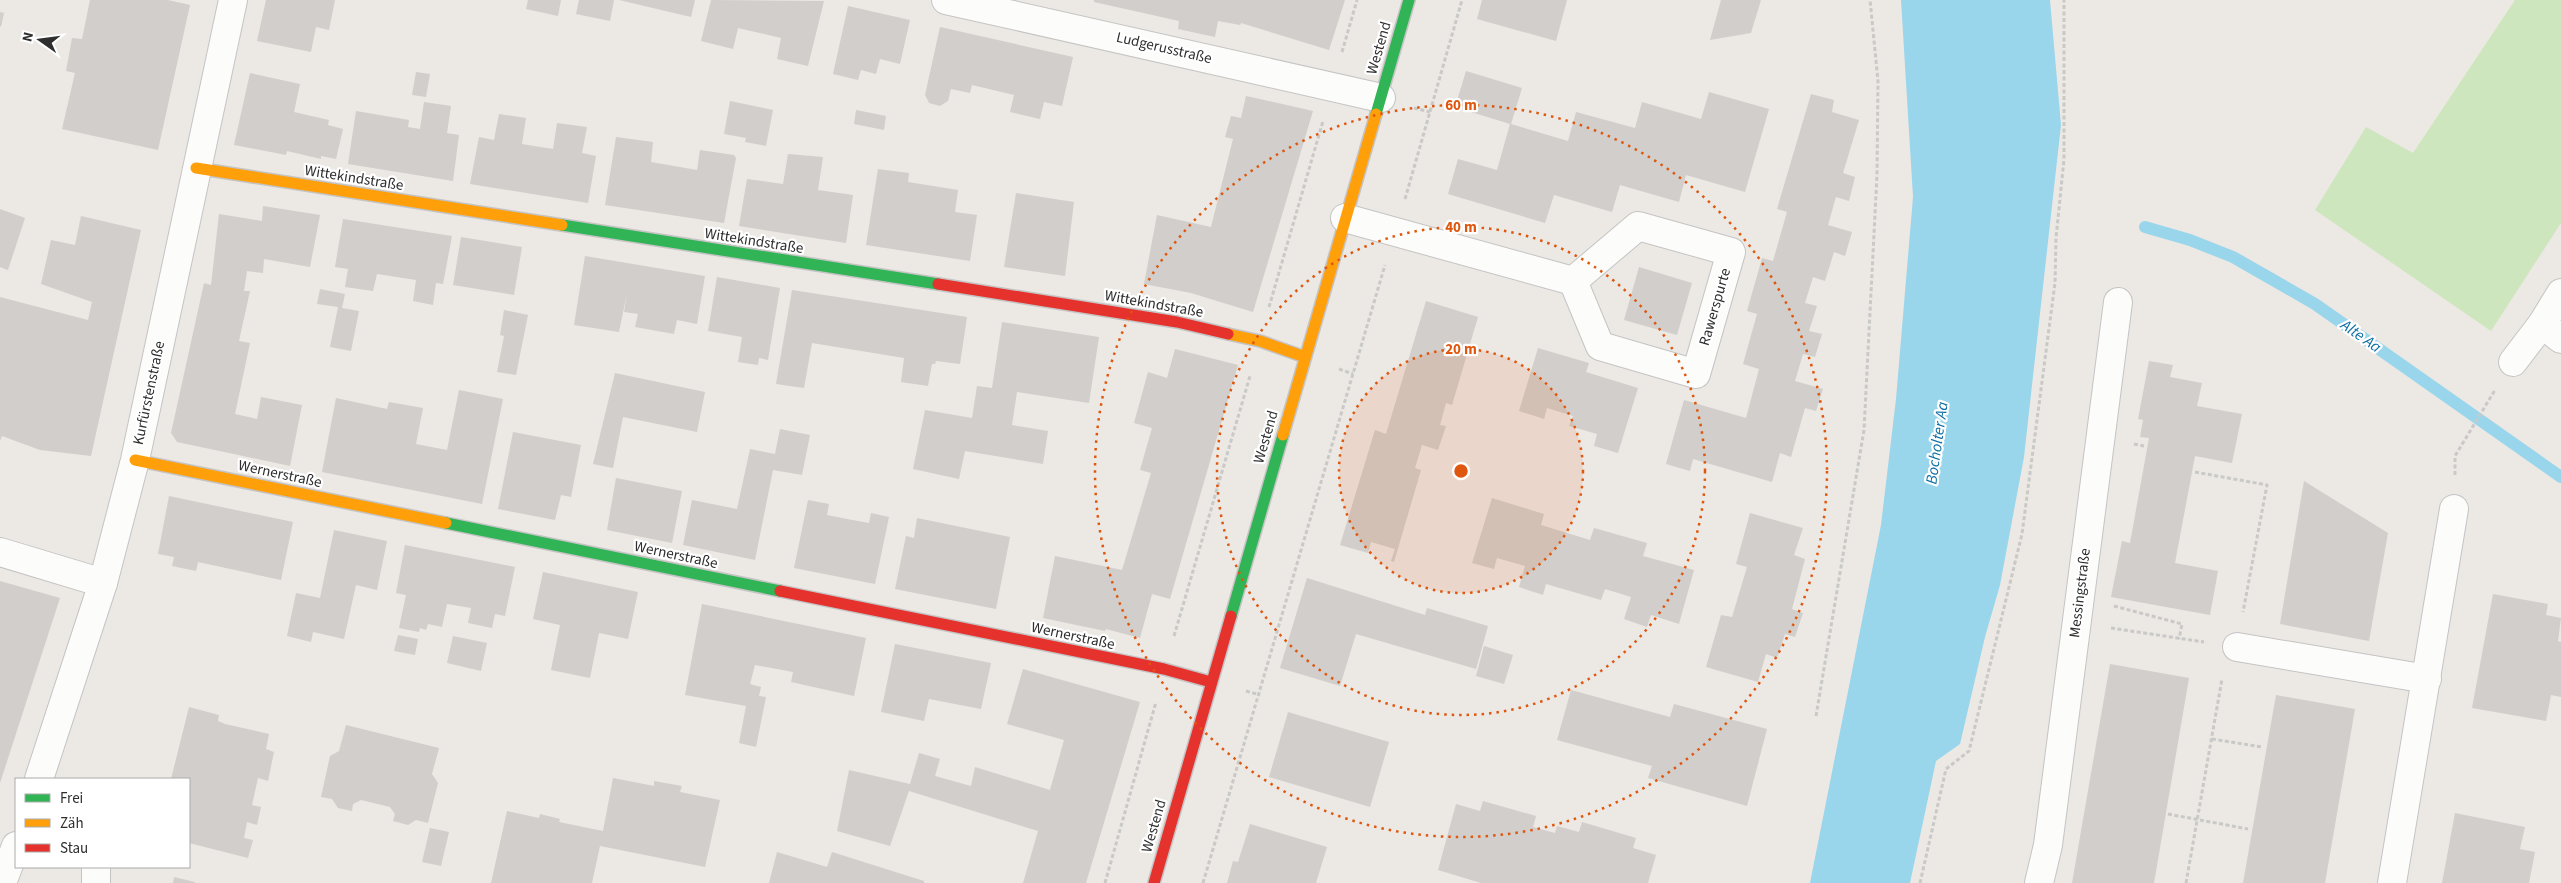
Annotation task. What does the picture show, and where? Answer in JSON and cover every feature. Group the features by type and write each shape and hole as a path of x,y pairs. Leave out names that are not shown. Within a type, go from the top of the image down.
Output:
{"street":[{"name":"Kurfürstenstraße","path":"39,778 103,583 135,460 233,0"},
{"name":"Ludgerusstraße","path":"946,0 1381,98"},
{"name":"Westend","path":"1154,883 1409,0"},
{"name":"Wittekindstraße","path":"196,168 1177,322 1260,341 1305,357"},
{"path":"1345,218 1573,281"},
{"name":"Rawerspurte","path":"1638,226 1731,252 1696,374 1600,346 1573,281 1638,226"},
{"path":"2506,372 2551,332 2561,293"},
{"name":"Messingstraße","path":"2039,883 2048,845 2118,302"},
{"name":"Wernerstraße","path":"135,460 1164,669 1211,682"},
{"path":"2392,883 2454,509"},
{"path":"0,552 103,583"},
{"path":"2237,647 2426,679"},
{"path":"2,883 15,849"},
{"path":"96,868 96,883"}],"path":[{"path":"1105,883 1142,756 1164,669 1357,0"},
{"path":"1203,883 1396,231 1462,0"},
{"path":"1816,716 1864,430 1877,175 1878,81 1870,0"},
{"path":"1920,883 1946,769 1969,751 2022,534 2055,283 2056,238 2064,159 2064,0"},
{"path":"2455,456 2506,372"},
{"path":"2132,453 2134,444 2144,446"},
{"path":"2186,883 2222,678 2237,647 2267,485 2195,472"},
{"path":"2106,603 2182,624 2179,639"},
{"path":"2076,623 2237,647"},
{"path":"2212,739 2262,747"},
{"path":"2168,814 2248,829"}],"green space":[{"path":"2515,0 2561,0 2561,223 2491,331 2315,210 2366,127 2413,153"}],"water":[{"name":"Bocholter Aa","path":"1901,0 2050,0 2061,125 2024,457 2000,585 1985,637 1960,744 1936,761 1910,883 1810,883 1881,525 1896,399 1913,197"}],"building":[{"path":"90,0 168,0 190,5 158,150 62,129 75,73 66,71 72,38 82,39"},
{"path":"266,0 335,0 329,30 316,27 311,52 257,41"},
{"path":"528,0 561,0 558,16 526,9"},
{"path":"579,0 614,0 610,21 576,14"},
{"path":"619,0 695,0 691,17"},
{"path":"711,0 824,1 808,66 777,59 781,38 738,28 733,49 701,41"},
{"path":"1094,0 1345,0 1329,50 1241,23 1240,25 1218,21 1215,37 1178,29 1179,21 1094,2"},
{"path":"1482,0 1567,0 1556,41 1477,19"},
{"path":"1721,0 1761,0 1751,33 1710,40"},
{"path":"848,6 910,20 900,64 880,59 876,74 861,70 858,80 833,74"},
{"path":"0,12 4,13 1,27 0,26"},
{"path":"940,27 1073,57 1062,106 1044,102 1040,119 1010,112 1014,95 972,85 970,93 951,89 948,101 940,106 929,103 925,95"},
{"path":"1466,71 1522,88 1511,124 1568,141 1576,112 1635,128 1642,102 1701,119 1709,92 1769,109 1745,192 1686,175 1679,202 1620,185 1612,212 1554,195 1545,223 1448,194 1458,159 1497,170 1510,124 1455,107"},
{"path":"416,72 430,74 426,97 412,95"},
{"path":"250,73 300,84 294,112 329,120 328,125 343,129 336,159 321,156 321,159 287,151 286,155 234,145"},
{"path":"1811,94 1834,100 1832,112 1859,120 1843,173 1855,177 1849,201 1836,197 1828,225 1852,232 1845,256 1834,252 1825,281 1813,277 1805,303 1817,306 1809,331 1822,334 1815,357 1803,354 1795,381 1823,389 1816,411 1805,408 1791,457 1780,453 1772,482 1693,459 1690,471 1666,464 1684,400 1746,418 1759,369 1743,364 1757,314 1747,311 1762,258 1773,261 1787,212 1777,209"},
{"path":"1246,96 1313,111 1253,312 1191,293 1144,284 1157,215 1211,227 1233,139 1225,137 1231,116 1241,118"},
{"path":"730,101 773,110 766,146 745,142 746,138 724,134"},
{"path":"424,102 451,106 447,133 459,135 453,181 348,164 356,111 409,120 408,127 420,129"},
{"path":"856,110 886,116 884,130 854,124"},
{"path":"499,114 526,118 522,144 553,149 557,123 587,127 582,153 596,156 588,203 470,184 479,137 494,140"},
{"path":"616,137 653,142 651,162 697,170 700,150 734,155 736,158 724,223 605,205"},
{"path":"788,154 823,157 818,190 853,195 846,243 739,226 747,179 783,184"},
{"path":"878,169 909,173 908,182 958,190 955,212 977,215 970,261 866,245"},
{"path":"1016,193 1074,202 1065,276 1004,267"},
{"path":"263,206 320,215 310,267 264,259 263,273 247,271 244,291 250,291 239,341 250,343 235,414 257,419 261,397 302,405 290,466 177,442 171,433 204,283 211,285 219,214 262,221"},
{"path":"0,209 25,218 8,270 0,267"},
{"path":"81,216 141,230 91,456 40,450 2,436 0,441 0,297 88,320 92,302 41,284 51,240 75,245"},
{"path":"343,219 452,236 443,284 436,283 433,305 413,301 416,280 377,274 373,291 345,287 348,269 335,267"},
{"path":"461,237 522,247 514,295 453,285"},
{"path":"585,256 705,276 697,324 677,320 674,334 635,327 638,314 624,312 627,293 619,332 574,325"},
{"path":"1639,267 1692,283 1677,335 1624,320"},
{"path":"717,277 780,288 768,360 759,358 758,365 738,362 742,337 708,331"},
{"path":"320,289 345,294 342,308 359,311 351,351 330,347 338,307 317,304"},
{"path":"792,290 967,317 960,364 936,361 935,364 932,364 928,386 901,382 904,358 812,343 804,388 776,384"},
{"path":"1426,301 1478,317 1452,405 1446,403 1440,425 1446,426 1438,450 1422,445 1415,468 1421,470 1394,562 1391,561 1395,549 1371,542 1368,553 1340,545 1375,430 1386,434"},
{"path":"504,310 528,315 516,375 497,372 504,336 500,335"},
{"path":"1002,322 1099,337 1089,403 1017,392 1012,425 1048,431 1043,464 965,451 959,479 913,469 925,410 972,418 977,386 992,388"},
{"path":"1538,348 1589,363 1586,372 1638,388 1618,453 1594,446 1597,434 1569,426 1573,416 1547,408 1544,419 1519,411"},
{"path":"1175,349 1238,365 1170,599 1152,594 1140,638 1106,629 1105,631 1043,618 1055,556 1122,570 1151,473 1140,470 1152,428 1134,423 1148,372 1167,378"},
{"path":"2149,361 2173,365 2170,377 2202,383 2197,406 2242,414 2232,463 2195,456 2175,563 2218,571 2210,615 2111,597 2122,541 2130,543 2149,438 2140,437 2143,420 2138,419"},
{"path":"615,373 705,392 697,432 623,417 613,468 593,464"},
{"path":"459,390 503,399 482,504 322,472 336,398 387,409 389,402 423,408 416,444 447,450"},
{"path":"780,429 810,435 802,475 773,470 755,560 683,545 692,500 737,509 750,449 775,454"},
{"path":"513,432 581,445 571,497 561,495 555,520 498,509"},
{"path":"616,478 682,491 672,543 607,530"},
{"path":"2304,481 2388,533 2369,641 2280,624"},
{"path":"169,496 293,522 281,580 198,562 196,571 172,566 174,557 158,554"},
{"path":"1492,498 1544,514 1541,525 1590,540 1594,528 1647,543 1643,556 1694,570 1679,624 1651,615 1647,627 1624,619 1631,597 1605,589 1601,600 1546,584 1543,595 1519,587 1525,566 1497,558 1494,569 1472,563"},
{"path":"808,500 829,504 827,515 869,523 871,513 889,517 875,584 794,568"},
{"path":"1750,513 1803,528 1794,555 1805,559 1792,609 1803,613 1795,637 1785,634 1777,658 1766,654 1758,682 1706,667 1721,615 1732,617 1747,567 1736,564"},
{"path":"917,518 1010,537 996,609 895,589 906,536 914,538"},
{"path":"334,530 387,541 377,590 356,585 344,639 313,632 311,642 287,636 296,593 320,598"},
{"path":"405,545 515,567 505,616 495,614 492,628 468,623 471,608 447,604 442,627 428,624 426,630 420,628 419,632 399,628 406,595 396,593"},
{"path":"543,572 638,592 628,639 599,633 590,678 551,670 560,625 533,619"},
{"path":"1307,578 1425,615 1427,608 1488,626 1476,669 1356,634 1340,686 1280,668"},
{"path":"0,581 60,598 0,783"},
{"path":"2493,594 2548,604 2546,615 2561,618 2558,641 2561,642 2561,697 2551,695 2546,721 2472,708"},
{"path":"702,604 866,638 854,696 791,682 793,672 755,665 750,684 761,687 759,696 766,697 756,747 739,743 746,706 685,695"},
{"path":"398,635 418,639 415,655 394,651"},
{"path":"453,636 487,643 481,671 447,663"},
{"path":"895,644 991,663 981,709 929,699 924,721 881,712"},
{"path":"1484,646 1513,655 1504,684 1476,676"},
{"path":"2110,664 2189,678 2154,883 2072,883"},
{"path":"1023,669 1140,702 1086,883 1023,883 1038,831 909,791 890,846 837,831 849,770 910,784 919,753 940,759 935,776 971,786 975,767 1050,790 1064,740 1007,724"},
{"path":"1571,690 1670,717 1674,704 1767,729 1747,806 1648,778 1652,766 1557,740"},
{"path":"2276,695 2355,709 2325,883 2243,883"},
{"path":"189,707 219,715 218,721 225,724 269,734 266,749 274,752 268,781 258,778 252,805 261,807 257,825 247,822 244,838 253,840 248,858 190,843 190,778 171,778"},
{"path":"1288,712 1389,742 1370,807 1269,777"},
{"path":"346,725 439,748 432,774 438,783 428,823 416,820 408,825 393,821 395,814 390,807 361,800 353,804 352,811 338,808 332,799 321,797 330,756 339,751"},
{"path":"613,778 654,786 654,781 682,786 680,792 720,800 705,867 600,846 592,883 491,883 507,811 539,818 540,814 560,819 559,822 603,831"},
{"path":"1483,801 1536,816 1533,827 1555,833 1557,826 1579,832 1582,822 1636,838 1633,848 1656,855 1648,883 1481,883 1438,870 1456,804 1480,811"},
{"path":"2455,813 2525,827 2520,849 2535,852 2529,883 2442,883"},
{"path":"1250,824 1327,847 1316,883 1227,883 1233,861 1238,862"},
{"path":"430,828 449,832 441,866 422,862"},
{"path":"777,852 827,867 832,852 924,881 924,883 769,883"},
{"path":"174,877 195,882 195,883 173,883"}],"waterway":[{"name":"Alte Aa","path":"2145,227 2190,240 2233,257 2315,304 2561,477"}],"traffic: fast":[{"path":"1376,114 1409,0"},
{"path":"562,225 938,284"},
{"path":"1231,616 1283,435"},
{"path":"446,523 780,591"}],"traffic: slow":[{"path":"1283,435 1376,114"},
{"path":"196,168 562,225"},
{"path":"1228,334 1260,341 1305,357"},
{"path":"135,460 446,523"}],"traffic: jam":[{"path":"938,284 1177,322 1228,334"},
{"path":"780,591 1164,669 1211,682"},
{"path":"1154,883 1231,616"}]}
